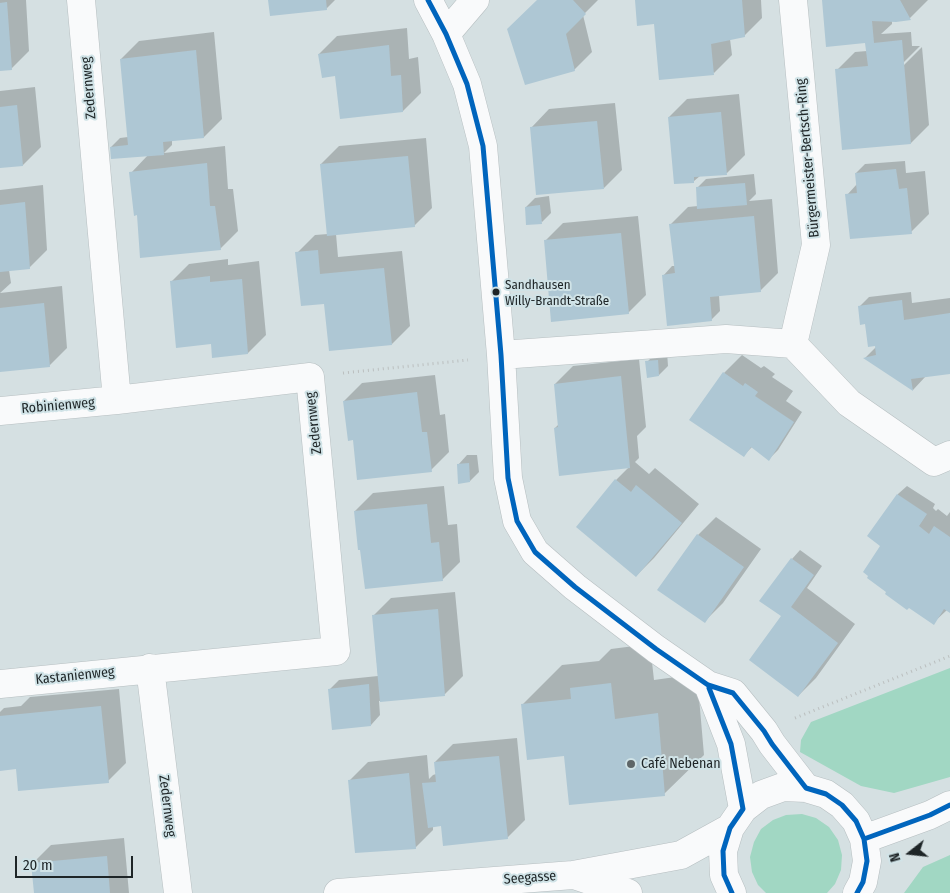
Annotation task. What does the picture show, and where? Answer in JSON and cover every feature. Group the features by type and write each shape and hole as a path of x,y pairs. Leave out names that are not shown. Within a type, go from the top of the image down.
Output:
{"street":[{"name":"Zedernweg","path":"81,0 117,400 310,376 336,651 150,668 178,893"},
{"path":"428,0 446,34 467,84 483,146 501,355 508,478 517,521 536,552 575,587 656,649 708,685 733,693 806,788 826,794 842,805 856,820 864,839 866,861 863,882 857,893"},
{"path":"446,34 474,0"},
{"name":"Bürgermeister-Bertsch-Ring","path":"793,0 816,245 793,344"},
{"path":"501,355 726,339 793,344 849,403 945,463"},
{"name":"Robinienweg","path":"0,411 117,400"},
{"name":"Kastanienweg","path":"0,684 150,668"},
{"path":"708,685 731,744 736,818 723,851 724,876 732,893"},
{"name":"Seegasse","path":"338,893 573,874 681,855 736,818 761,795 783,787 806,788"},
{"path":"864,839 930,815 950,805"},
{"name":"Seegasse","path":"573,874 628,893"}],"path":[{"path":"310,376 457,362 501,355"},
{"path":"790,720 950,656"}],"green space":[{"path":"950,668 950,777 894,793 861,786 800,752 801,740 811,722"},
{"path":"802,814 816,818 829,827 838,840 842,855 841,870 835,884 827,893 766,893 758,885 752,872 750,857 754,842 761,829 773,820 786,815"},
{"path":"950,855 950,893 904,893 923,867"}],"building":[{"path":"268,0 326,0 327,10 270,16"},
{"path":"537,0 573,0 586,14 566,34 575,71 525,85 507,29"},
{"path":"635,0 742,0 745,37 711,44 714,75 659,80 654,24 637,26"},
{"path":"822,0 900,0 911,20 896,22 872,21 874,43 902,40 911,144 842,150 835,69 868,66 865,43 826,47"},
{"path":"7,2 12,70 0,71 0,3"},
{"path":"389,45 391,76 401,75 403,112 340,119 335,76 322,78 318,54"},
{"path":"196,50 204,138 163,142 164,155 111,159 110,147 128,145 120,59"},
{"path":"17,105 23,166 0,168 0,107"},
{"path":"721,112 727,175 694,177 694,183 674,184 668,117"},
{"path":"597,121 604,189 536,195 530,127"},
{"path":"408,156 415,227 327,236 320,164"},
{"path":"207,163 210,206 215,206 221,250 140,258 137,215 134,216 129,172"},
{"path":"896,169 899,189 907,188 912,234 850,239 845,194 857,193 855,173"},
{"path":"745,183 747,205 697,209 696,187"},
{"path":"25,202 30,269 0,272 0,205"},
{"path":"540,205 542,224 526,225 525,207"},
{"path":"754,216 761,292 710,297 712,321 667,326 662,275 675,273 669,224"},
{"path":"621,233 629,314 551,322 544,240"},
{"path":"318,250 320,274 384,268 392,345 329,351 324,304 301,306 295,252"},
{"path":"210,276 210,282 242,279 248,354 212,358 211,344 176,348 170,281"},
{"path":"902,300 904,320 950,313 950,374 911,379 913,391 863,358 876,355 875,346 868,347 865,324 860,325 858,306"},
{"path":"44,303 50,367 0,372 0,308"},
{"path":"658,360 659,376 647,378 645,361"},
{"path":"723,372 743,386 745,383 758,392 755,396 794,422 769,461 751,447 744,457 689,420"},
{"path":"621,376 630,468 559,476 554,428 558,427 554,384"},
{"path":"417,392 422,432 427,432 432,472 357,480 353,440 348,441 343,401"},
{"path":"469,463 470,482 458,484 457,464"},
{"path":"615,479 631,492 636,485 682,523 636,577 576,527"},
{"path":"897,494 927,514 919,526 929,534 934,526 950,537 950,613 944,609 934,625 909,608 907,610 885,594 886,592 867,578 868,576 863,572 880,546 867,536"},
{"path":"427,504 431,543 439,542 443,581 365,589 354,511"},
{"path":"697,534 744,567 705,623 657,590"},
{"path":"791,558 814,575 791,607 838,643 798,697 749,660 781,616 759,601"},
{"path":"438,609 445,696 380,702 372,615"},
{"path":"611,683 615,719 658,713 665,796 569,805 564,756 527,760 521,704 571,699 570,688"},
{"path":"369,684 371,726 332,730 328,689"},
{"path":"101,706 109,783 18,791 16,769 0,771 0,716"},
{"path":"499,756 508,839 443,846 441,826 428,828 422,783 436,782 434,762"},
{"path":"409,773 416,849 355,853 348,780"},
{"path":"107,856 110,893 34,893 31,863"}],"transit line":[{"path":"428,0 446,34 467,84 483,146 501,355 508,478 517,521 535,552 575,587 656,649 708,685 733,693 806,788 826,794 842,805 856,821 864,839 867,861 863,882 857,893"},
{"path":"709,688 731,744 743,809 730,828 723,851 724,875 732,893"},
{"path":"864,839 930,815 950,805"}],"place":[{"name":"Sandhausen Willy-Brandt-Straße","path":"496,292"},
{"name":"Café Nebenan","path":"631,764"}]}
